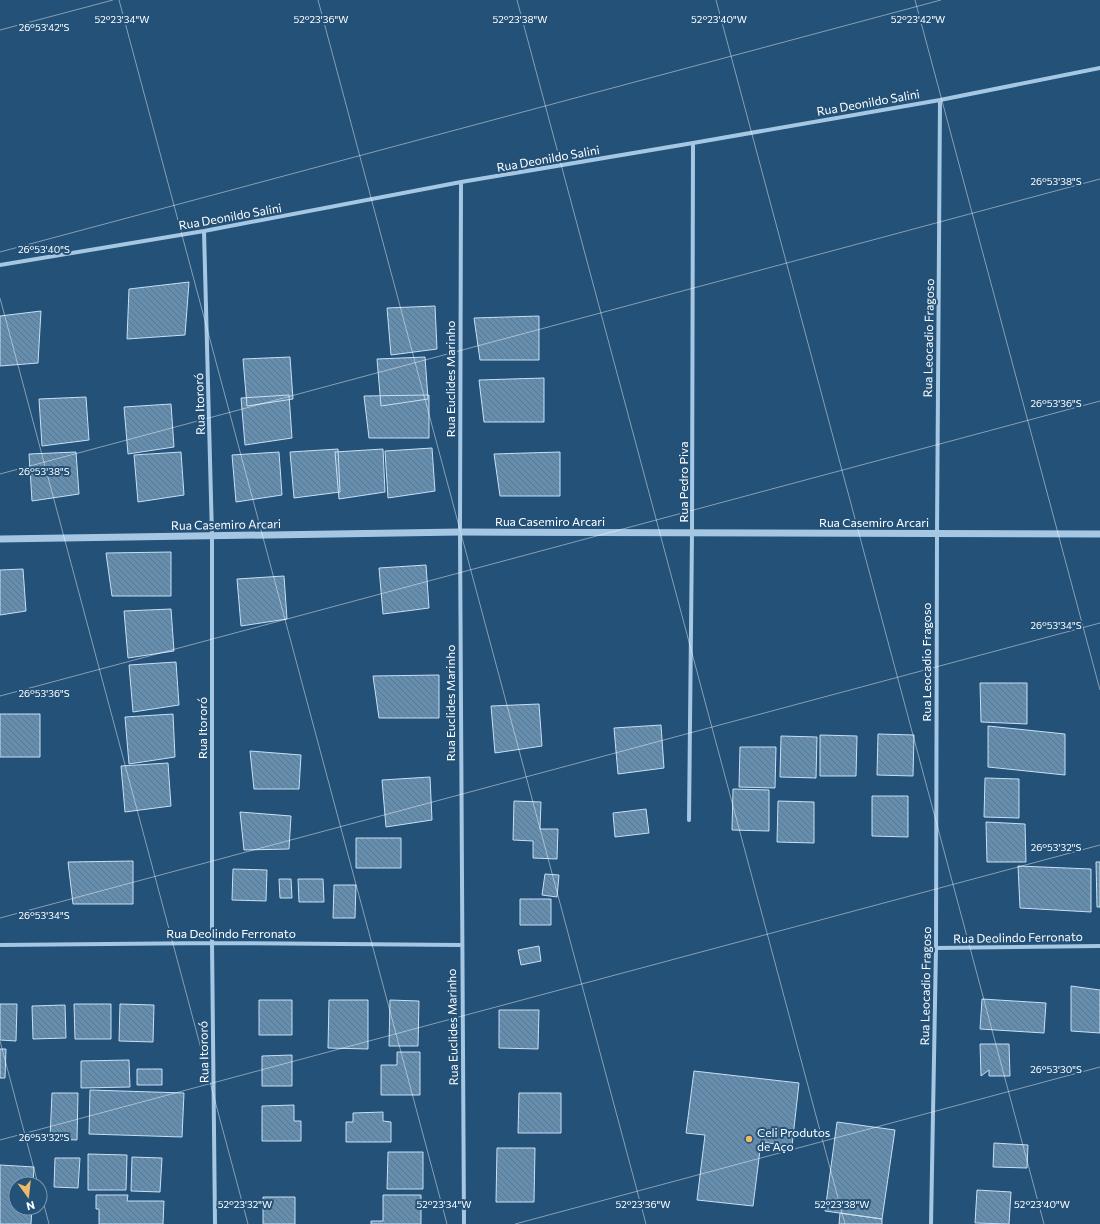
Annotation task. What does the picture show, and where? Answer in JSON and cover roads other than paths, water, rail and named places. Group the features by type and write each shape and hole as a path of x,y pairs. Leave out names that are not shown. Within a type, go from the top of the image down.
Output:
{"street":[{"name":"Rua Deonildo Salini","path":"0,265 204,231 461,182 940,100 1100,68"},
{"name":"Rua Leocadio Fragoso","path":"931,1224 936,948 940,100"},
{"name":"Rua Pedro Piva","path":"689,820 692,533 693,143"},
{"name":"Rua Euclides Marinho","path":"461,182 461,945 464,1224"},
{"name":"Rua Itororó","path":"204,231 212,536 212,943 215,1224"},
{"name":"Rua Casemiro Arcari","path":"0,539 460,532 1100,534"},
{"name":"Rua Deolindo Ferronato","path":"0,945 212,943 461,945"},
{"name":"Rua Deolindo Ferronato","path":"936,948 1100,946"}],"place":[{"name":"Celi Produtos de Aço","path":"749,1139"}]}
